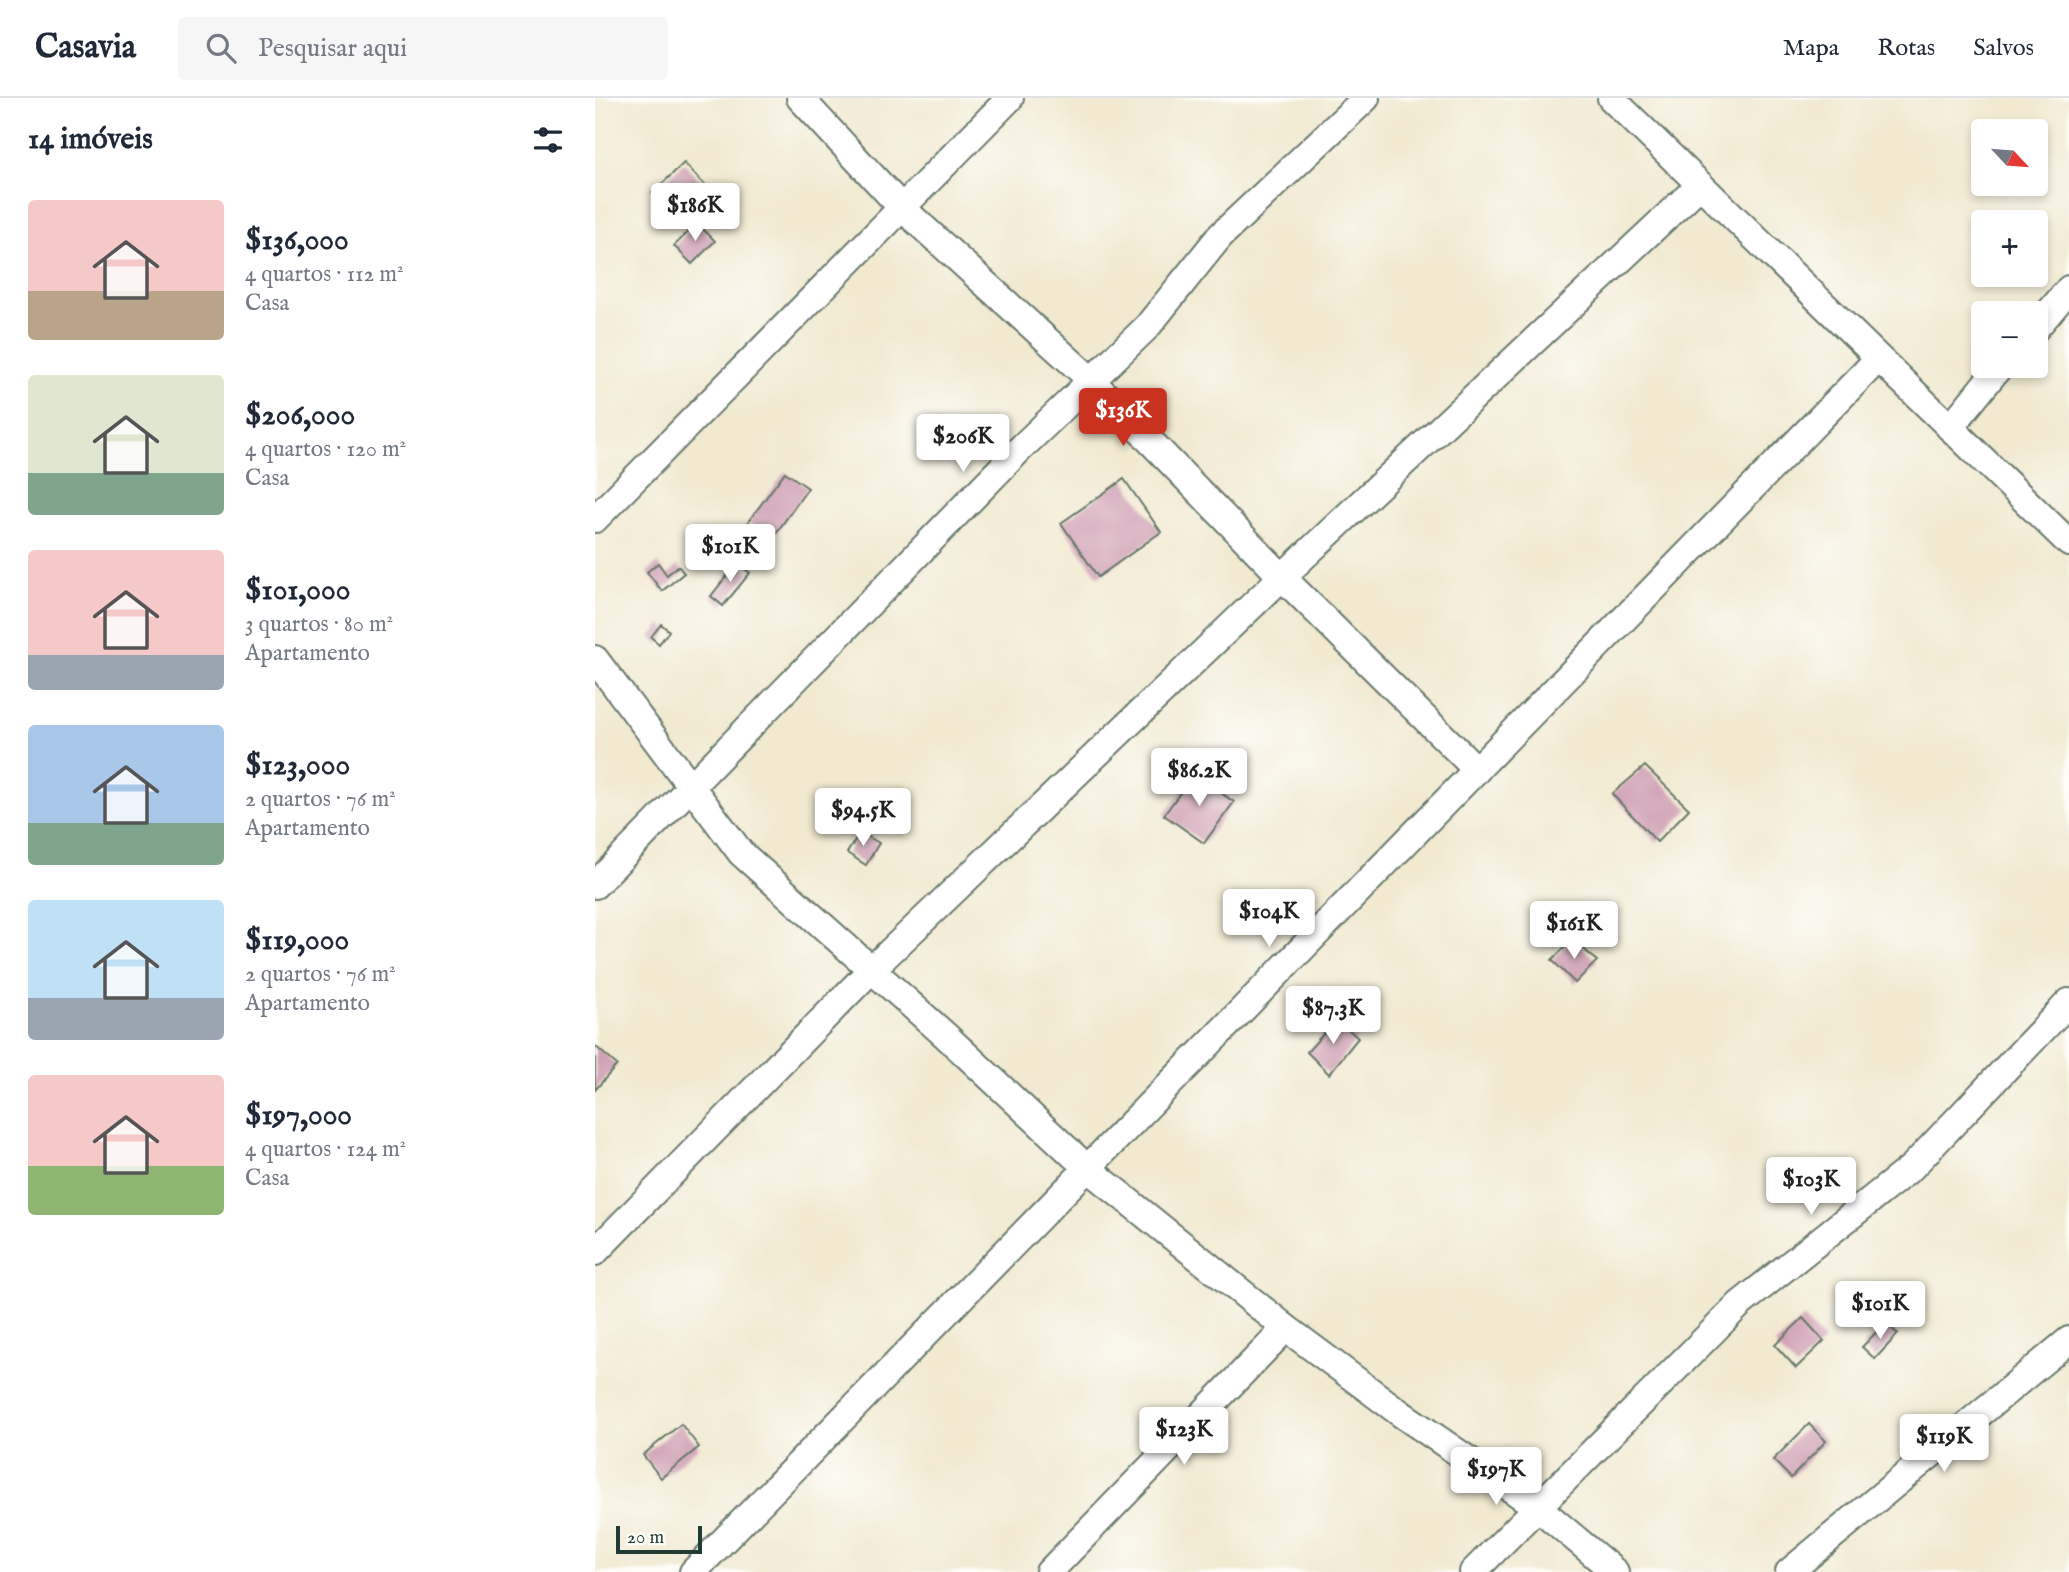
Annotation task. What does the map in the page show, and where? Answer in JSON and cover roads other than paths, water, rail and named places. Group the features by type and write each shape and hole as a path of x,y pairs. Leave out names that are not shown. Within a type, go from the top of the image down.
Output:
{"street":[{"path":"800,98 902,208 1091,380 1282,577 1477,770"},
{"path":"595,519 1010,98"},
{"path":"595,884 1020,449 1147,327 1220,236 1366,98"},
{"path":"1611,98 2069,543"},
{"path":"595,1252 871,970 1282,577 1699,186"},
{"path":"2048,314 2069,289"},
{"path":"693,1572 1878,359"},
{"path":"1950,428 1990,378"},
{"path":"595,659 741,853 945,1035 1087,1168 1286,1328 1400,1413 1539,1508 1615,1572"},
{"path":"1473,1572 1740,1304 1912,1167 2069,1002"},
{"path":"1049,1572 1286,1328"},
{"path":"1789,1572 2069,1340"}]}
